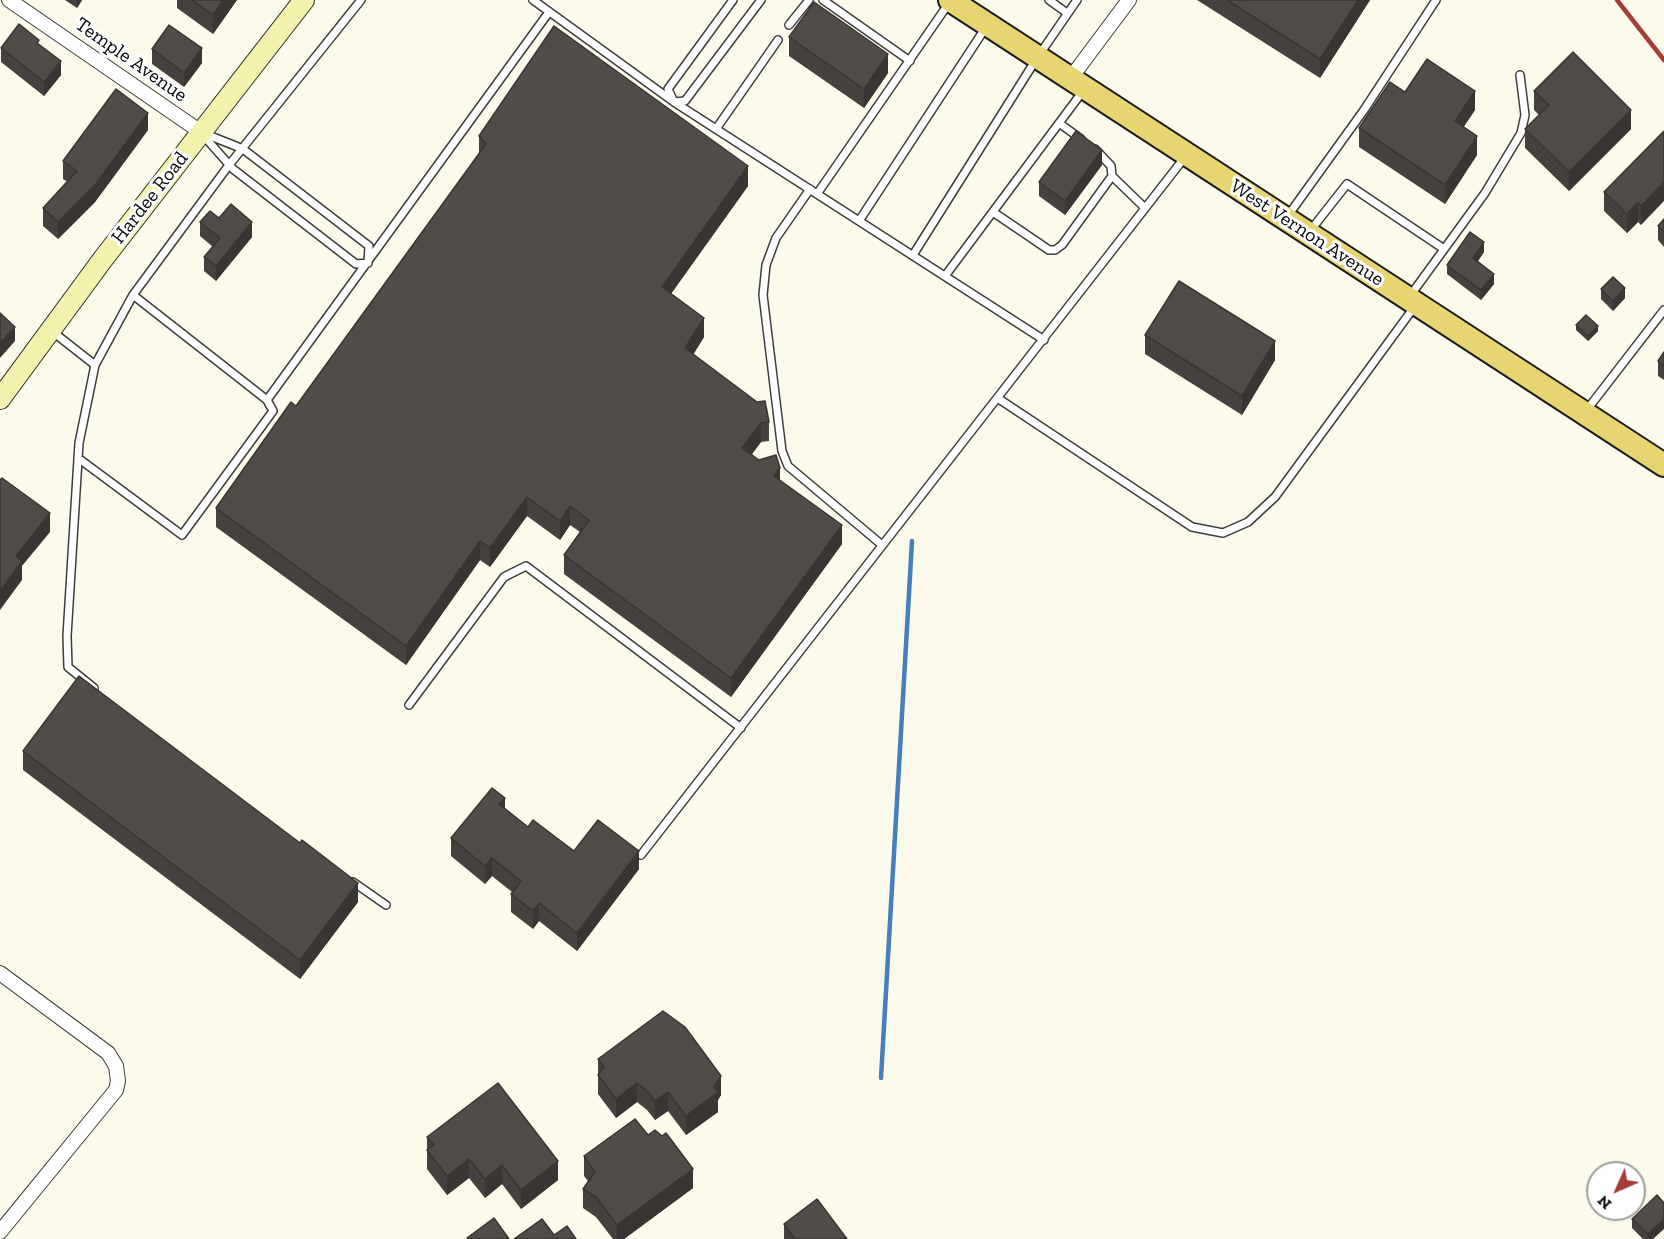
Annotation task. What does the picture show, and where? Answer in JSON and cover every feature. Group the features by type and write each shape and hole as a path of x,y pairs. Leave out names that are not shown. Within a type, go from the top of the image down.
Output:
{"main road":[{"name":"West Vernon Avenue","path":"950,0 1664,465"}],"street":[{"name":"Temple Avenue","path":"9,0 201,132"},
{"name":"Hardee Road","path":"0,399 201,132 304,0"},
{"path":"1077,84 1129,0"},
{"path":"0,973 108,1053 116,1066 118,1081 116,1090 0,1232"}],"lane":[{"path":"104,696 68,667 67,636 78,458 95,365 133,295 230,165 362,0"},
{"path":"533,0 674,102 1044,340"},
{"path":"674,102 668,89 734,0"},
{"path":"674,102 685,100 761,0"},
{"path":"789,25 809,0"},
{"path":"823,0 910,61"},
{"path":"818,194 950,0"},
{"path":"1049,0 1067,13"},
{"path":"913,255 1037,58 1077,0"},
{"path":"1286,219 1364,110 1436,0"},
{"path":"267,400 549,12"},
{"path":"859,221 987,25"},
{"path":"716,129 778,40"},
{"path":"999,399 1192,527 1223,533 1248,522 1275,497 1412,301 1444,249 1485,193 1521,133 1525,115 1520,75"},
{"path":"945,276 1059,123 1077,84"},
{"path":"1059,123 1107,160 1112,176 1145,208"},
{"path":"201,132 243,150 369,246 368,263"},
{"path":"201,132 230,165 356,264 368,263"},
{"path":"641,855 882,545 999,399 1187,154"},
{"path":"993,212 1049,250 1055,250 1062,245 1112,176"},
{"path":"1308,233 1347,184 1444,249"},
{"path":"810,189 776,238 766,265 763,295 782,451 788,466 882,545"},
{"path":"78,458 182,535 273,411 267,400 133,295"},
{"path":"1585,413 1664,310"},
{"path":"1656,320 1664,324"},
{"path":"51,331 95,365"},
{"path":"409,705 504,577 526,566 741,728"},
{"path":"348,878 386,905"}],"building":[{"path":"192,0 223,0 213,15"},
{"path":"1227,0 1358,0 1320,59"},
{"path":"814,2 888,54 864,89 789,37"},
{"path":"19,24 39,40 37,43 61,61 44,82 1,48"},
{"path":"169,25 202,48 184,73 152,49"},
{"path":"554,26 748,166 662,287 704,318 685,348 757,402 765,401 769,422 761,423 742,448 759,460 776,455 780,468 774,476 842,525 731,678 564,555 589,520 570,506 560,521 527,497 490,548 480,541 406,646 216,508 291,402 296,406 486,144 479,136"},
{"path":"1573,52 1631,110 1569,172 1525,129 1549,105 1534,91"},
{"path":"1427,59 1475,91 1455,121 1477,136 1445,185 1359,128 1390,82 1405,92"},
{"path":"116,89 148,113 95,185 58,222 43,208 77,171 63,161"},
{"path":"1076,131 1102,150 1065,201 1039,182"},
{"path":"1664,131 1664,182 1641,206 1638,202 1627,214 1604,192"},
{"path":"231,204 252,222 216,266 204,257 220,238 200,222 210,211 219,218"},
{"path":"1664,219 1664,232 1658,226"},
{"path":"1470,232 1484,242 1473,258 1494,274 1481,290 1447,265"},
{"path":"1613,277 1625,288 1613,301 1601,289"},
{"path":"1179,281 1275,341 1242,396 1145,335"},
{"path":"0,313 15,327 0,343"},
{"path":"1586,315 1598,326 1588,336 1576,325"},
{"path":"1664,352 1664,366 1658,361"},
{"path":"2,478 50,513 16,556 22,561 0,591 0,480"},
{"path":"79,676 300,843 302,840 358,883 300,960 23,751"},
{"path":"492,788 505,798 499,804 528,827 533,820 574,851 598,820 639,851 577,933 539,903 533,911 511,894 521,881 492,858 485,866 451,838"},
{"path":"663,1011 685,1027 721,1076 714,1087 718,1092 686,1116 668,1092 655,1101 637,1083 616,1099 598,1075 604,1067 598,1059"},
{"path":"498,1083 558,1161 521,1190 502,1165 485,1179 469,1159 447,1176 427,1150 434,1145 427,1137"},
{"path":"635,1119 648,1135 655,1130 662,1136 666,1133 693,1169 617,1225 596,1197 583,1189 595,1172 584,1156"},
{"path":"1657,1195 1664,1203 1664,1219 1648,1234 1634,1221 1646,1221 1646,1206"},
{"path":"817,1199 847,1239 795,1239 784,1224"},
{"path":"494,1218 509,1239 467,1238"},
{"path":"542,1219 554,1235 567,1226 576,1239 514,1239"}],"waterway":[{"path":"881,1078 912,541"}],"railway":[{"path":"1617,0 1664,60"}]}
